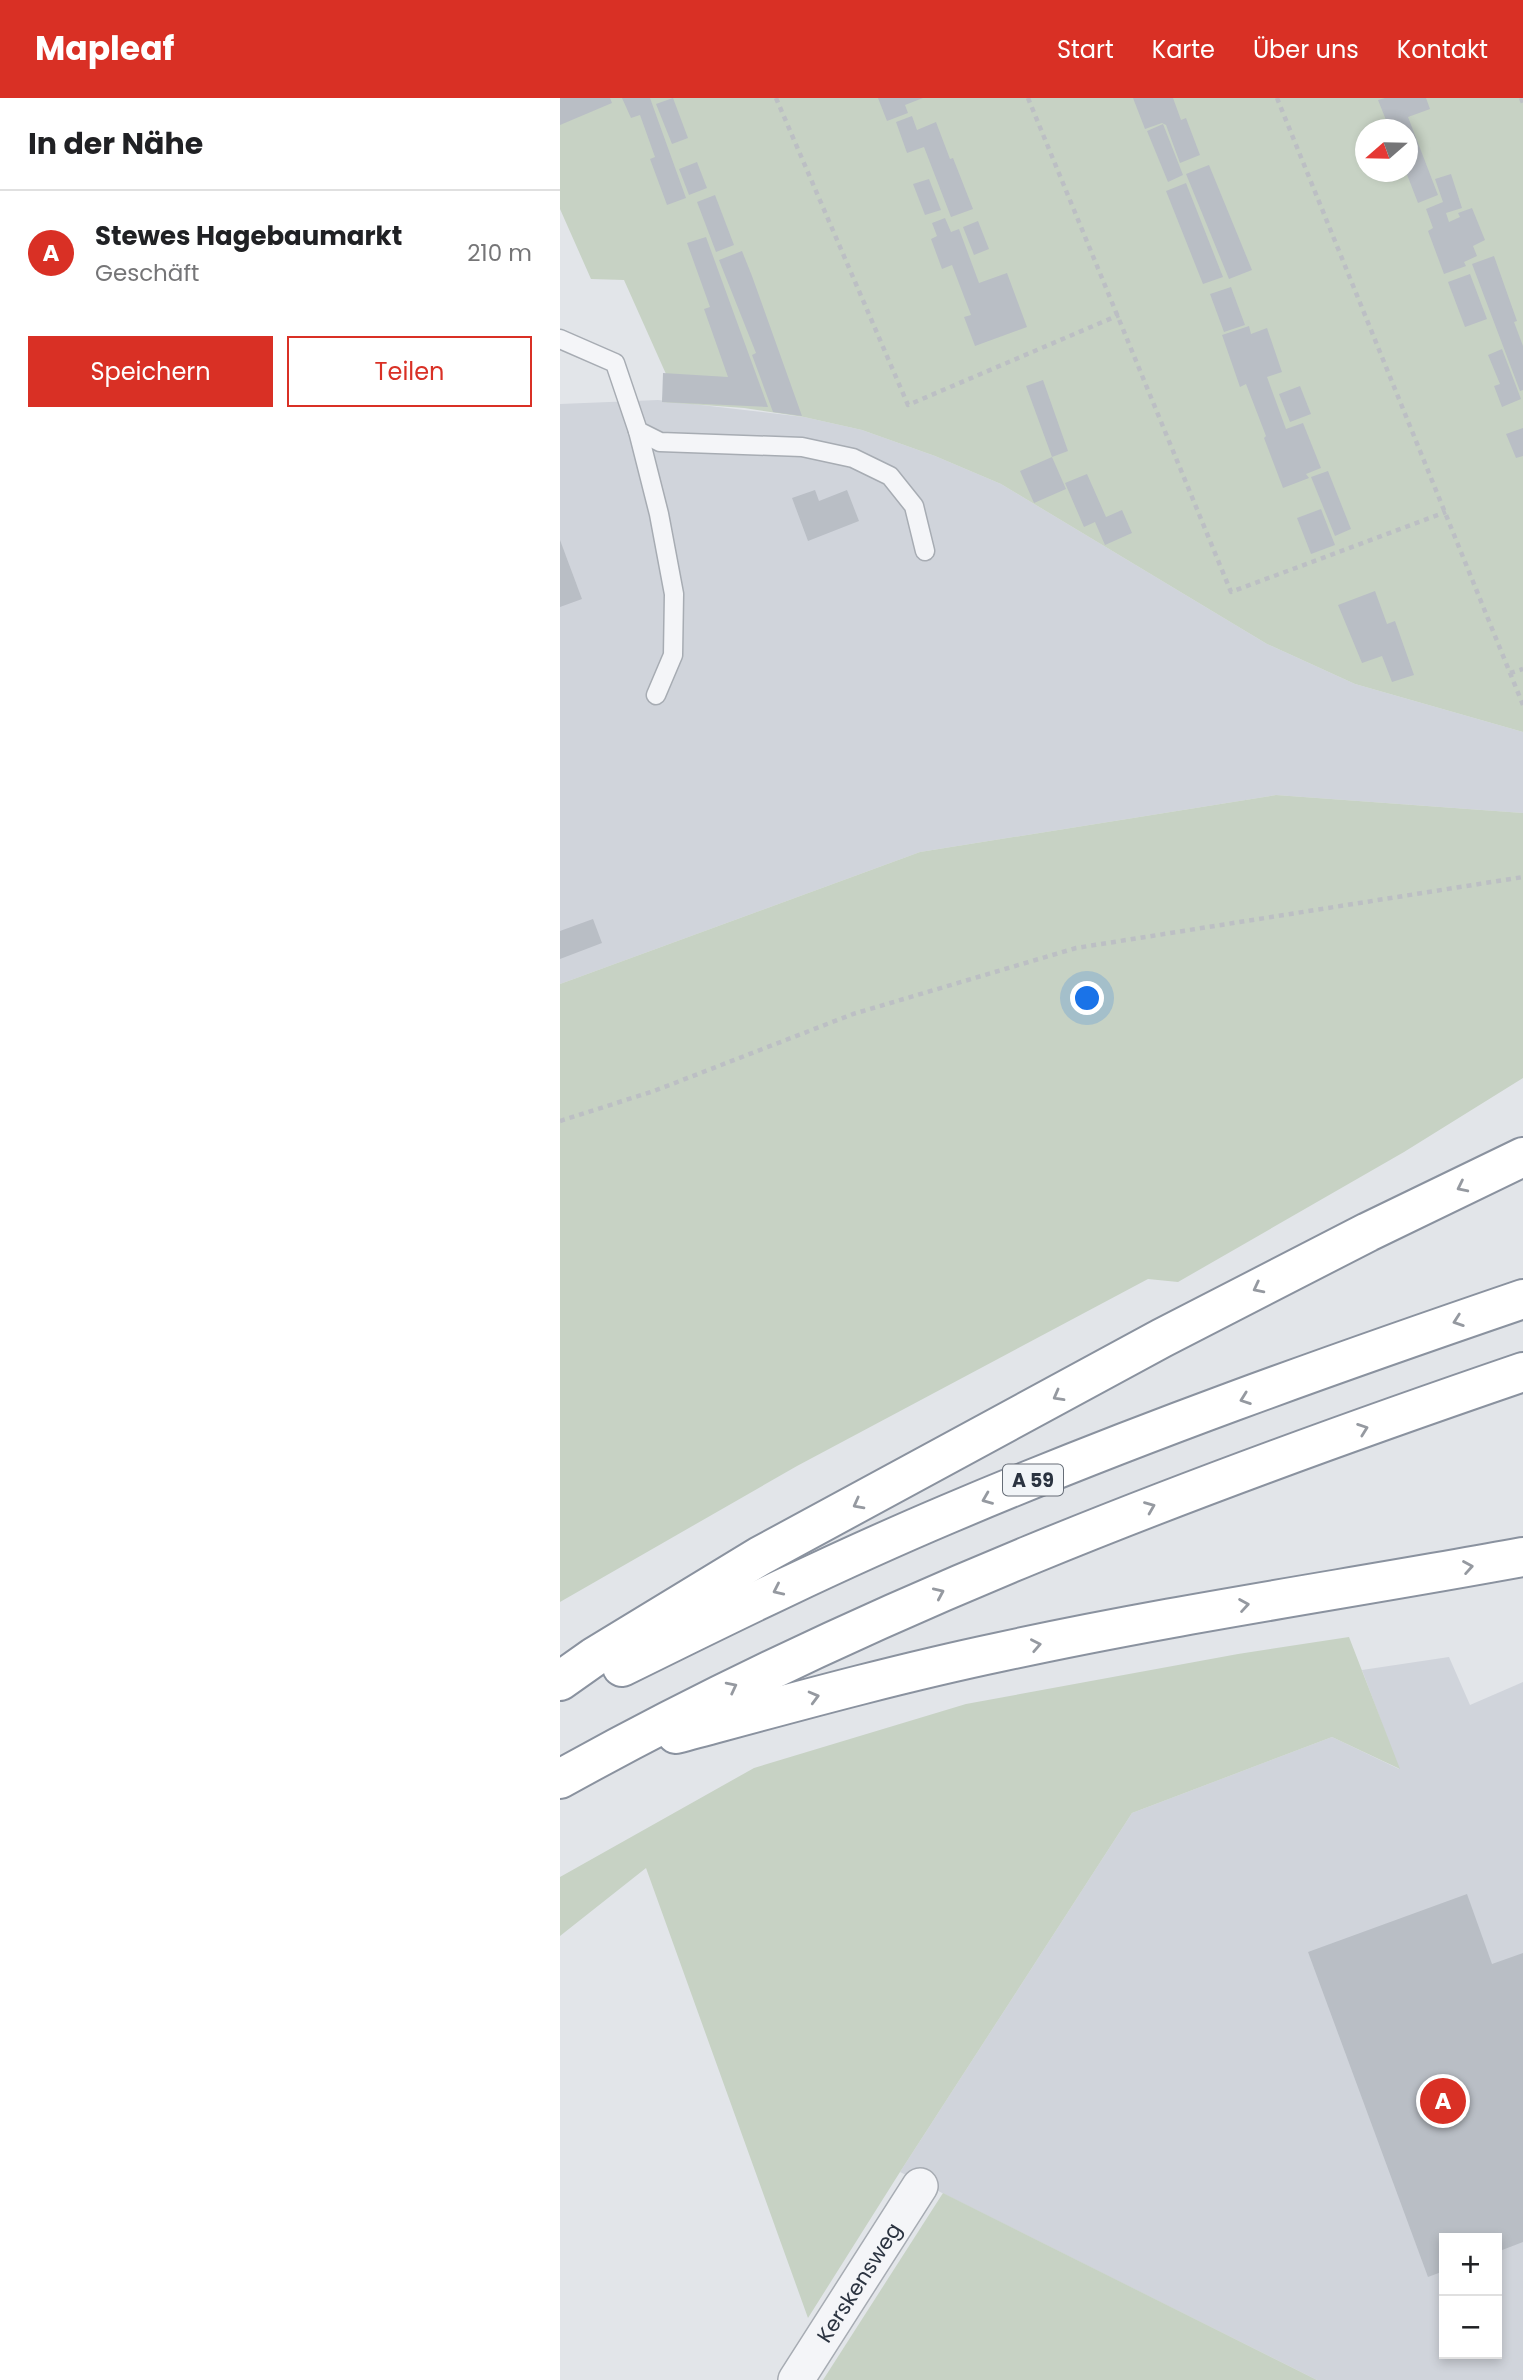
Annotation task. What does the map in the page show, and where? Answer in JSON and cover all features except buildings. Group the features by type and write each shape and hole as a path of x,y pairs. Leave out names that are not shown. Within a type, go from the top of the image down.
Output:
{"highway":[{"path":"560,1681 594,1657 760,1556 1162,1338 1368,1232 1523,1157"},
{"name":"A 59","path":"560,1700 610,1672 777,1590 949,1514 1180,1422 1523,1299"},
{"path":"560,1779 794,1657 972,1579 1202,1487 1523,1372"},
{"path":"606,1753 822,1694 999,1652 1177,1616 1523,1557"}],"street":[{"name":"Kerskensweg","path":"796,2380 920,2186"}],"lane":[{"path":"560,339 615,363 638,431 659,513 674,594 673,656 656,695"},
{"path":"638,431 660,442 802,447 853,458 890,476 914,506 925,551"}],"path":[{"path":"776,98 908,405 1119,315"},
{"path":"1028,98 1231,592 1446,512"},
{"path":"1277,98 1523,705"},
{"path":"1521,98 1523,103"},
{"path":"1510,673 1523,669"},
{"path":"560,1121 654,1091 853,1014 1076,948 1523,877"}],"shaded area":[{"path":"658,400 804,417 862,430 935,456 1001,484 1267,644 1355,684 1523,732 1523,813 1276,795 920,852 560,984 560,404"},
{"path":"1449,1657 1470,1705 1523,1682 1523,2380 1317,2380 900,2172 1132,1813 1332,1737 1399,1769 1362,1670"}],"green space":[{"path":"560,98 1523,98 1523,732 1355,684 1267,644 1001,484 935,456 862,430 804,417 744,408 662,402 666,374 624,280 591,279 560,209"},
{"path":"1276,795 1523,813 1523,1078 1404,1152 1178,1282 1148,1279 797,1466 560,1602 560,984 920,852"},
{"path":"1349,1637 1400,1769 1332,1737 1132,1813 808,2318 646,1868 560,1936 560,1877 754,1768 966,1704 1238,1654"},
{"path":"943,2193 1317,2380 823,2380"}],"place":[{"name":"Stewes Hagebaumarkt","path":"1443,2101"}]}
